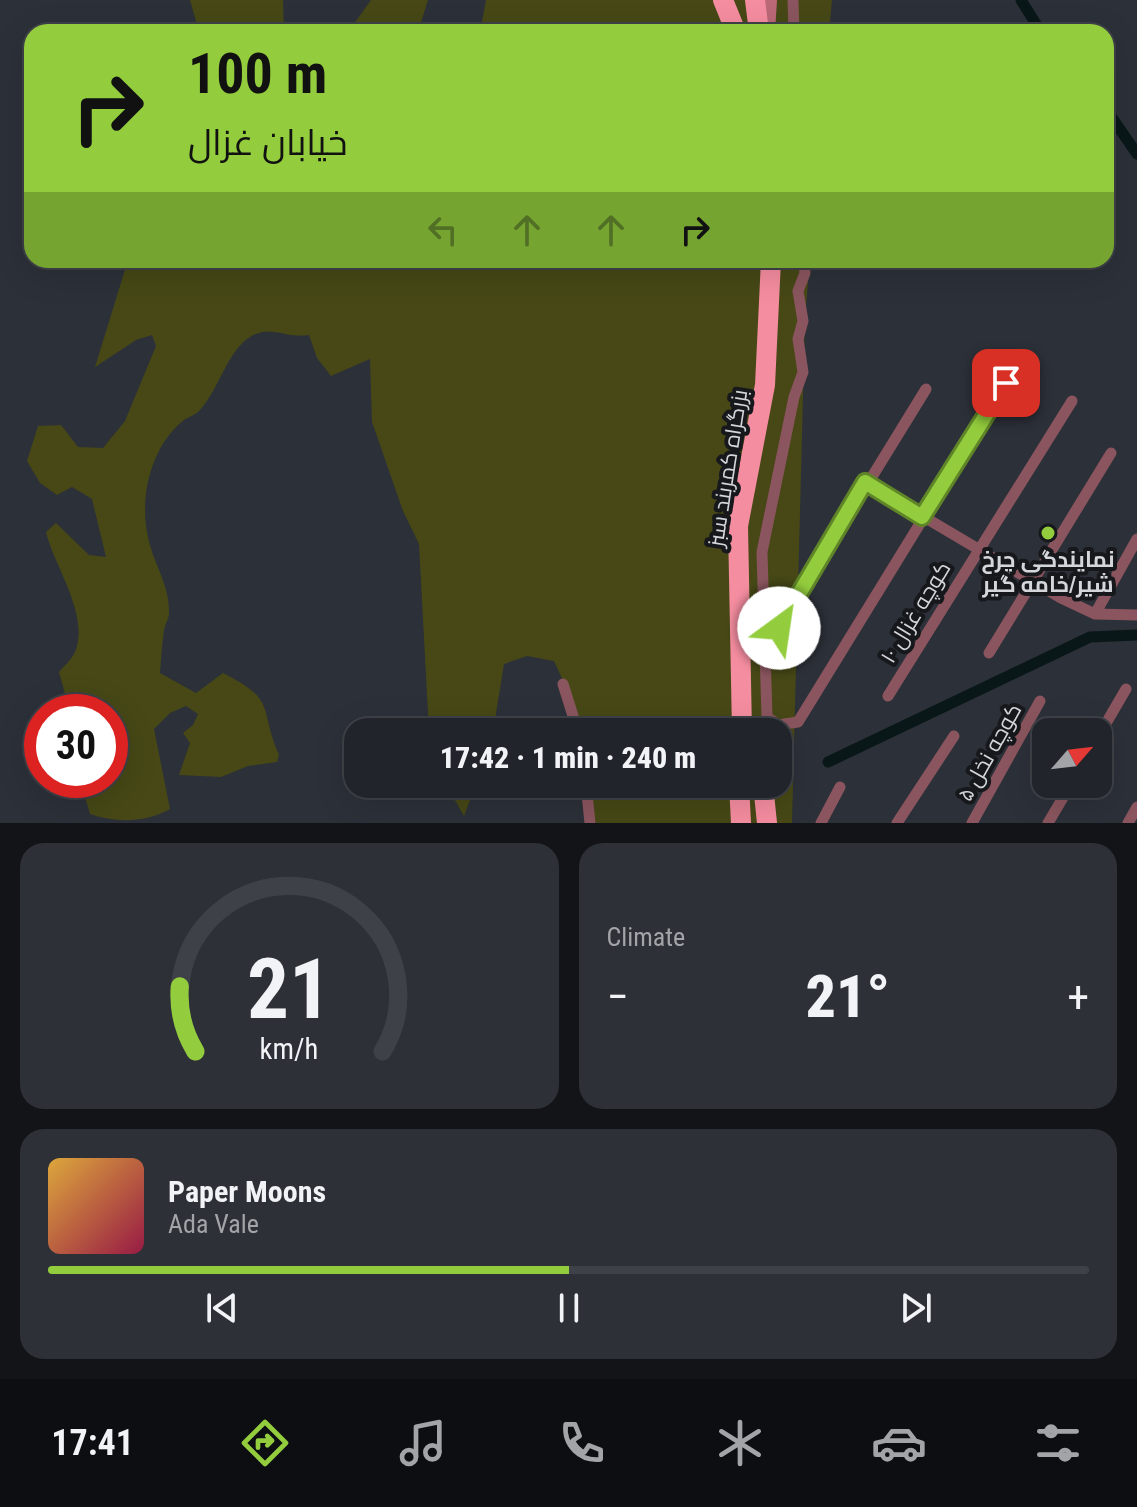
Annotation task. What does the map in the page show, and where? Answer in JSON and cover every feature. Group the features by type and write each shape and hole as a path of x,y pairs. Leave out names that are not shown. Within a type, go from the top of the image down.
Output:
{"highway":[{"path":"723,0 733,24"},
{"path":"755,0 758,24"},
{"name":"بزرگراه کمربند سبز","path":"742,718 738,526 765,385 771,268"},
{"name":"بزرگراه کمربند سبز","path":"756,718 752,527 777,385 784,268"},
{"path":"737,822 738,798"},
{"path":"765,798 767,823"}],"street":[{"path":"768,24 769,0"},
{"path":"793,0 794,24"},
{"path":"804,268 798,291 803,321 798,339 803,372 794,397 762,552 767,717 778,725 798,722 1023,356"},
{"path":"779,628 865,482 926,389"},
{"name":"کوچه غزال ۱۰","path":"888,696 1072,401"},
{"path":"989,653 1111,453"},
{"path":"865,482 1033,583 1095,614 1137,615"},
{"path":"1095,614 1137,539"},
{"path":"563,684 574,718"},
{"path":"1109,718 1126,689"},
{"name":"کوچه نخل ۵","path":"972,823 1040,701"},
{"path":"897,823 954,736"},
{"path":"821,823 840,787"},
{"path":"587,798 590,823"},
{"path":"1048,823 1063,798"},
{"path":"1128,823 1137,807"}],"shaded area":[{"path":"190,0 283,0 284,24 197,24"},
{"path":"371,0 428,0 420,24 354,24"},
{"path":"486,0 832,0 830,24 482,24"},
{"path":"126,268 809,268 805,318 792,823 596,823 588,816 589,798 792,798 792,718 578,718 554,661 527,656 504,664 495,718 428,718 419,544 403,511 372,422 370,359 331,376 317,358 309,335 267,331 241,344 207,402 184,420 163,444 150,473 145,506 148,537 169,603 160,673 196,693 223,673 252,691 264,706 279,755 277,762 248,766 221,777 179,775 190,743 183,733 193,725 198,714 186,706 170,713 154,729 170,809 151,817 130,820 90,814 85,798 128,798 128,694 65,694 59,672 75,652 78,622 46,532 56,523 89,555 106,557 92,499 72,487 57,495 40,483 27,461 38,426 61,425 78,447 103,448 125,421 156,346 152,335 136,340 95,367"},
{"path":"454,798 471,798 464,816"}],"waterway":[{"path":"1021,0 1036,24"},
{"path":"1114,121 1137,154"},
{"path":"828,762 1090,637 1137,635"}],"place":[{"name":"نمایندگی چرخ شیر/خامه گیر","path":"1048,533"}],"route":[{"path":"779,628 865,482 922,517 1006,383"}]}
